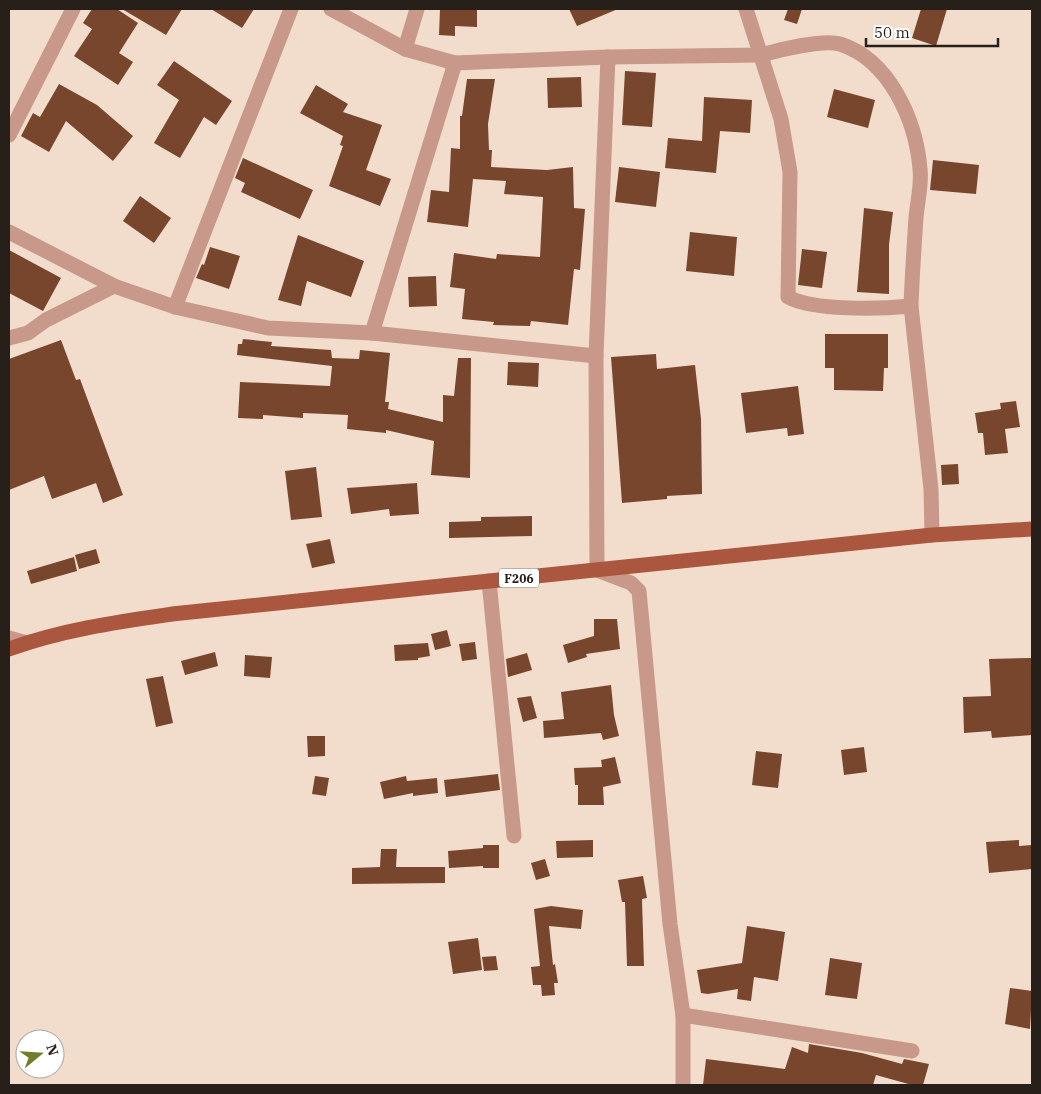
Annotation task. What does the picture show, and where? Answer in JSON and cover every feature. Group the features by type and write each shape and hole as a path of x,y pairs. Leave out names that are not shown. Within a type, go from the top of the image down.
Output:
{"main road":[{"name":"F206","path":"9,649 27,642 116,622 172,614 932,535 1032,529"}],"street":[{"path":"9,135 73,9"},
{"path":"175,307 290,9"},
{"path":"331,9 406,49 455,63 608,57 761,55 781,49 838,43 862,55 885,76 909,118 915,138 920,171 911,306 931,489 932,535"},
{"path":"406,49 417,9"},
{"path":"746,9 781,119 790,172 788,297 814,305 891,308 911,306"},
{"path":"608,57 596,356 597,570 631,583 639,592 670,924 683,1015 683,1085"},
{"path":"372,333 455,63"},
{"path":"9,232 114,286 175,307 268,328 372,333 596,356"},
{"path":"9,338 28,333 46,320 114,286"},
{"path":"489,581 514,836"},
{"path":"9,638 27,642"},
{"path":"683,1015 912,1051"}],"building":[{"path":"92,9 117,9 138,23 119,53 133,62 118,85 74,56 92,29 83,23"},
{"path":"122,9 182,9 166,35"},
{"path":"211,9 254,9 242,28"},
{"path":"440,9 477,9 477,27 455,26 455,36 439,35"},
{"path":"569,9 618,9 577,26"},
{"path":"788,9 802,9 797,24 784,20"},
{"path":"921,9 947,9 936,46 912,38"},
{"path":"174,61 232,101 216,125 204,117 180,158 154,143 179,100 157,85"},
{"path":"625,71 656,73 652,127 622,125"},
{"path":"581,77 582,107 548,108 547,78"},
{"path":"467,79 495,79 488,124 489,150 492,150 491,167 547,170 573,167 574,208 585,209 580,270 574,269 568,325 531,321 530,326 493,325 494,322 462,319 465,289 450,287 454,253 496,259 497,254 540,257 543,197 504,194 506,181 473,179 468,227 427,222 431,190 449,192 451,148 460,149 460,116 462,116"},
{"path":"59,84 97,105 133,136 113,161 66,121 49,152 21,136 33,113 40,117"},
{"path":"316,85 348,104 343,112 382,125 366,170 391,179 380,206 329,186 343,146 340,145 343,136 300,113"},
{"path":"834,89 875,100 868,128 827,117"},
{"path":"704,97 752,100 750,133 720,131 716,173 665,168 668,138 702,141"},
{"path":"243,158 313,190 300,219 241,192 245,183 235,178"},
{"path":"933,160 979,165 976,194 930,190"},
{"path":"619,167 660,172 656,207 615,202"},
{"path":"140,196 171,218 154,243 123,221"},
{"path":"864,208 893,212 889,245 889,294 857,292"},
{"path":"690,232 737,237 734,276 686,271"},
{"path":"298,235 364,261 351,297 307,281 301,306 278,300"},
{"path":"210,247 240,256 229,289 196,278 202,264 204,265"},
{"path":"802,249 827,252 822,288 798,285"},
{"path":"9,250 61,278 43,311 9,293"},
{"path":"436,276 437,306 409,307 408,277"},
{"path":"825,334 888,334 888,368 884,368 883,391 834,390 834,368 825,368"},
{"path":"243,339 272,342 271,346 331,350 332,358 359,359 360,350 390,353 385,402 389,402 388,409 443,422 443,395 454,396 458,358 471,358 470,478 431,475 434,441 386,430 386,433 347,429 348,415 303,413 303,418 263,415 263,419 238,418 240,382 330,386 332,366 237,355 238,344 242,344"},
{"path":"61,340 76,380 80,379 123,495 103,503 96,483 52,499 44,476 9,490 9,359"},
{"path":"656,354 657,369 695,365 701,419 702,494 667,496 667,499 622,503 611,357"},
{"path":"508,362 539,363 538,387 507,385"},
{"path":"798,386 804,434 788,436 787,428 746,433 741,393"},
{"path":"1016,401 1020,427 1005,429 1008,453 985,455 983,433 978,433 975,413 1001,409 1000,403"},
{"path":"958,464 959,484 942,485 941,465"},
{"path":"316,467 322,517 291,520 285,471"},
{"path":"417,483 419,514 390,516 389,509 351,514 347,488"},
{"path":"532,516 532,536 449,538 449,522 481,521 481,517"},
{"path":"330,539 335,563 312,568 306,544"},
{"path":"96,549 100,563 79,569 75,555"},
{"path":"74,557 77,571 31,584 27,571"},
{"path":"594,619 617,619 620,649 586,654 587,657 568,663 563,645 594,636"},
{"path":"447,630 451,646 435,650 431,634"},
{"path":"475,642 477,659 462,661 459,644"},
{"path":"428,643 430,656 418,658 418,660 395,661 394,645"},
{"path":"215,652 218,666 185,675 181,661"},
{"path":"527,653 532,670 508,677 506,659"},
{"path":"245,655 272,657 270,678 244,676"},
{"path":"1032,658 1032,735 992,738 991,731 964,733 963,697 991,696 989,659"},
{"path":"163,676 173,723 156,727 146,679"},
{"path":"611,685 614,715 619,736 603,740 601,733 544,738 543,721 564,719 561,692"},
{"path":"531,696 537,718 523,722 517,698"},
{"path":"307,736 325,736 325,756 308,757"},
{"path":"864,747 867,772 844,775 841,750"},
{"path":"756,751 782,754 778,788 752,785"},
{"path":"615,757 621,783 603,787 604,805 578,805 578,785 575,785 574,768 602,767 601,760"},
{"path":"498,774 500,790 446,797 444,780"},
{"path":"315,776 329,778 326,796 312,794"},
{"path":"406,776 407,781 437,778 438,793 413,796 413,793 384,799 380,782"},
{"path":"593,840 593,857 557,858 556,841"},
{"path":"1019,840 1019,846 1032,845 1032,869 989,873 986,842"},
{"path":"483,845 499,845 499,868 483,868 483,866 449,868 448,851 483,848"},
{"path":"381,849 397,849 396,867 445,867 445,883 352,884 352,868 380,867"},
{"path":"545,859 550,876 536,880 531,863"},
{"path":"643,876 647,898 642,899 644,966 627,966 625,902 622,902 618,880"},
{"path":"551,906 583,910 581,929 549,926 553,965 555,964 558,983 554,983 555,995 542,996 541,985 533,985 531,967 540,966 534,909"},
{"path":"747,926 785,932 778,981 754,977 751,1001 737,999 738,989 708,994 701,993 697,970 742,963"},
{"path":"478,938 482,970 453,974 448,942"},
{"path":"496,956 498,970 484,971 482,957"},
{"path":"830,958 862,963 857,999 825,995"},
{"path":"1010,988 1032,991 1030,1029 1005,1024"},
{"path":"809,1044 862,1053 902,1064 904,1059 929,1064 923,1085 912,1085 876,1075 873,1085 703,1085 706,1059 785,1069 792,1047 808,1053"}]}
